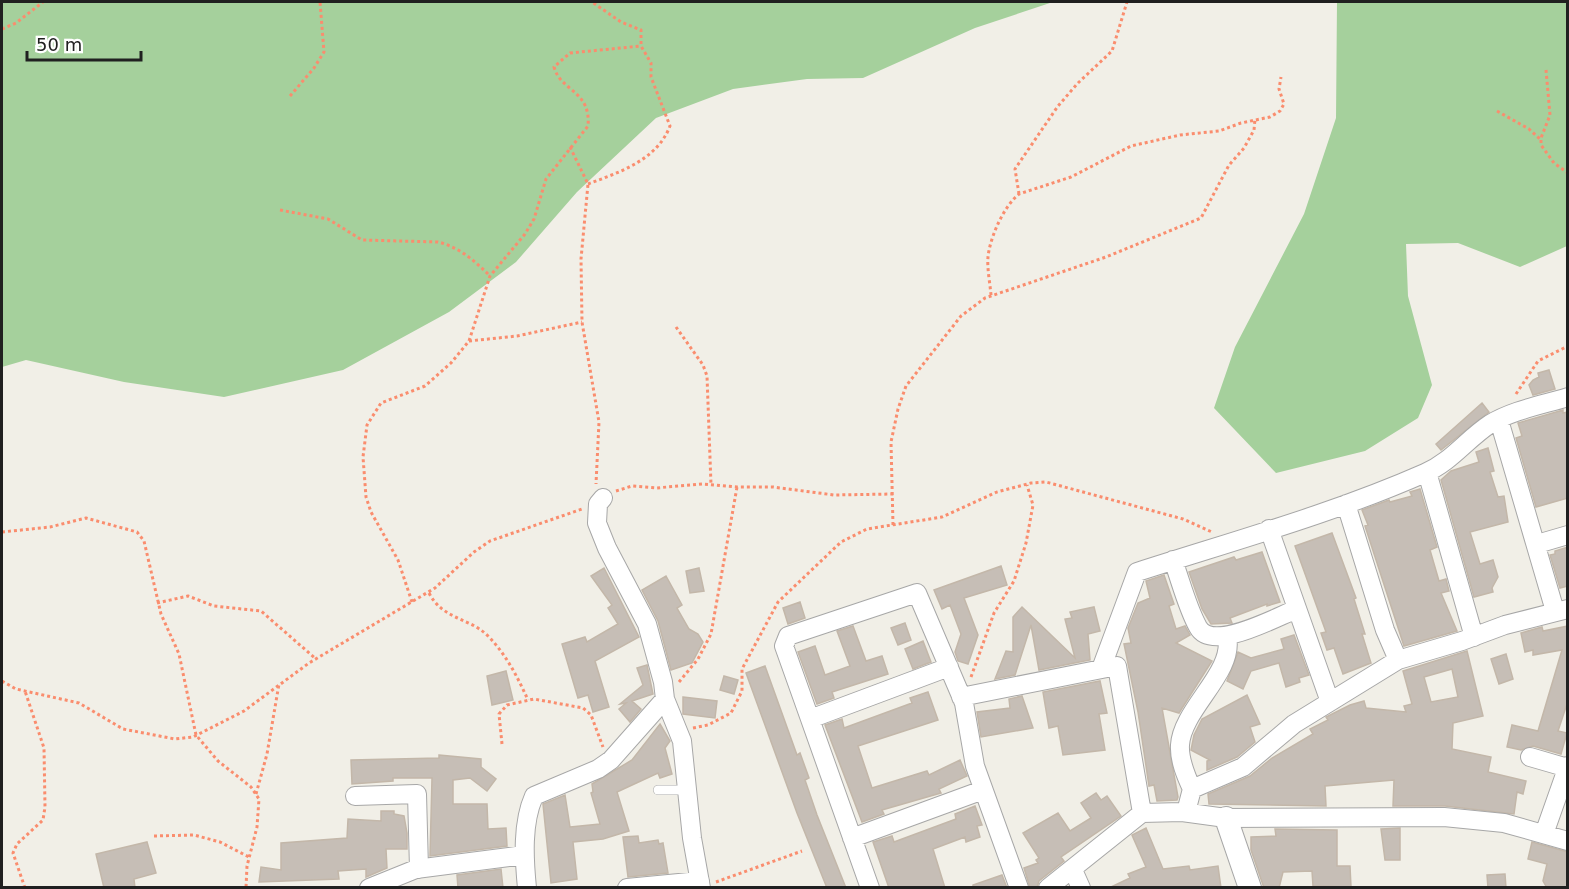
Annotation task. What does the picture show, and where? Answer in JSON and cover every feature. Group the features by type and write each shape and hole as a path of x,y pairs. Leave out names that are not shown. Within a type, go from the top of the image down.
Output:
{"street":[{"path":"1101,669 1137,572 1346,504 1427,472 1447,461 1503,418 1568,397"},
{"path":"1192,789 1243,767 1294,724 1398,660 1506,625 1562,610 1537,544 1503,418"},
{"path":"1427,472 1474,637"},
{"path":"600,501 597,523 607,548 647,624 663,682 665,699 682,741 701,885 627,888"},
{"path":"1346,504 1385,630 1398,660"},
{"path":"1269,529 1330,702"},
{"path":"1537,544 1568,535"},
{"path":"1173,560 1198,629 1212,638 1227,637 1297,609"},
{"path":"870,888 784,646 789,636 917,593 949,668 965,696 975,766 1019,888"},
{"path":"1186,812 1192,789 1183,769 1180,746 1182,732 1218,672 1228,643 1227,637"},
{"path":"965,696 1117,666 1142,813"},
{"path":"810,719 949,668"},
{"path":"527,888 524,855 530,804 534,796 582,778 607,763 665,699"},
{"path":"1530,757 1567,767 1544,834"},
{"path":"852,838 983,790"},
{"path":"355,796 417,794 419,869"},
{"path":"1048,888 1142,813 1186,812 1226,818 1444,818 1504,823 1568,841"},
{"path":"1226,818 1250,888"},
{"path":"369,888 419,869 524,855"},
{"path":"1073,870 1081,888"}],"lane":[{"path":"658,790 687,789"}],"path":[{"path":"2,28 16,23 44,2"},
{"path":"290,96 314,68 324,51 320,2"},
{"path":"588,184 630,167 649,155 666,136 670,126 651,77 651,63 641,46 641,30 621,22 592,2"},
{"path":"1019,194 1015,168 1038,133 1078,83 1112,51 1127,2"},
{"path":"412,602 398,560 370,512 366,496 363,457 367,425 381,403 425,386 451,363 469,342 490,276 525,234 534,219 546,179 588,126 589,114 573,89 556,76 554,67 570,53 641,46"},
{"path":"1541,141 1550,115 1546,70"},
{"path":"991,296 988,257 995,233 1013,199 1019,194 1071,177 1131,146 1172,137 1219,131 1270,117 1280,111 1284,104 1279,89 1281,77"},
{"path":"1497,111 1528,129 1541,141 1554,163 1568,173"},
{"path":"893,525 891,442 898,409 906,386 961,316 991,296 1106,256 1201,218 1229,165 1244,148 1254,130 1255,120"},
{"path":"570,147 588,184 581,259 582,322 599,422 596,480 600,501"},
{"path":"280,210 328,219 362,240 438,242 449,245 477,262 490,276"},
{"path":"469,342 517,336 582,322"},
{"path":"676,327 703,365 707,376 711,485"},
{"path":"1503,418 1538,361 1568,346"},
{"path":"678,731 708,725 731,713 742,692 742,669 778,602 792,586 852,534 942,517 997,492 1046,483 1183,519 1233,541"},
{"path":"2,681 25,690 79,703 123,729 175,739 196,735 244,711 316,659 429,592 446,580 474,552 496,538 600,501 626,487 711,485 737,488 773,487 834,495 894,494"},
{"path":"965,696 994,614 1014,581 1026,543 1033,505 1027,485"},
{"path":"665,699 698,659 711,634 737,488"},
{"path":"2,531 50,527 86,518 137,532 144,541 157,603 179,654 196,735 218,761 251,787 259,799 257,827 249,857 246,888"},
{"path":"429,592 443,612 488,635 518,678 528,700"},
{"path":"157,603 188,596 214,606 261,611 316,659"},
{"path":"256,794 267,754 279,684"},
{"path":"25,690 44,748 45,807 43,820 17,844 13,853 25,888"},
{"path":"502,744 499,714 507,705 528,700 552,700 583,708 591,715 607,763"},
{"path":"154,836 194,835 220,842 249,857"},
{"path":"701,885 802,851"}],"green space":[{"path":"2,2 1053,2 975,28 863,78 807,79 733,89 656,118 577,192 516,262 449,312 343,370 224,397 124,382 26,360 2,367"},
{"path":"1337,2 1567,2 1567,246 1520,267 1458,243 1406,244 1408,296 1432,385 1418,418 1365,451 1276,473 1214,408 1235,347 1304,214 1336,118"}],"building":[{"path":"1549,370 1555,389 1533,395 1529,385 1539,377 1538,373"},
{"path":"1482,403 1489,412 1441,450 1436,444"},
{"path":"1563,410 1563,413 1568,412 1568,498 1536,507 1516,438 1522,436 1518,423"},
{"path":"1488,448 1494,471 1490,472 1498,497 1504,496 1508,522 1470,532 1480,564 1493,560 1498,577 1492,588 1493,592 1474,597 1441,480 1451,471 1479,462 1476,452"},
{"path":"1420,489 1437,547 1430,550 1439,581 1446,579 1449,591 1441,593 1457,631 1404,646 1365,526 1368,525 1362,510 1389,500 1390,502 1412,496 1410,492"},
{"path":"1332,533 1356,598 1354,599 1365,634 1362,634 1371,663 1343,674 1334,648 1327,650 1321,633 1326,632 1295,546"},
{"path":"1568,547 1568,586 1560,588 1550,555"},
{"path":"1262,552 1280,602 1267,606 1267,604 1230,618 1232,623 1211,624 1202,609 1189,572 1234,557 1236,560"},
{"path":"1001,566 1007,585 964,598 978,635 968,664 958,661 955,652 961,634 950,605 942,609 934,590"},
{"path":"604,568 639,637 595,661 609,707 593,712 588,695 578,698 562,644 585,637 587,642 618,624 608,608 612,605 591,576"},
{"path":"699,568 704,591 690,593 686,571"},
{"path":"1164,575 1174,604 1169,606 1176,629 1185,626 1190,635 1176,643 1212,661 1179,713 1162,708 1178,797 1177,800 1157,801 1154,785 1149,786 1138,712 1124,644 1131,643 1128,628 1138,603 1150,598 1146,581"},
{"path":"666,576 682,605 677,608 689,629 698,634 703,642 692,663 671,670 658,621 642,590"},
{"path":"800,602 805,618 788,624 783,608"},
{"path":"1022,607 1075,658 1065,619 1072,618 1070,612 1094,607 1100,631 1088,634 1090,660 1039,670 1031,625 1015,675 995,679 1006,651 1013,652 1013,617"},
{"path":"905,623 911,640 898,645 891,628"},
{"path":"853,626 866,661 882,656 888,674 832,692 834,698 817,704 798,652 815,646 825,675 850,666 837,631"},
{"path":"1568,626 1568,701 1558,731 1567,733 1561,754 1533,746 1521,750 1507,747 1512,725 1538,731 1562,650 1533,655 1533,650 1525,652 1521,633 1542,627 1543,631"},
{"path":"1294,635 1309,675 1299,678 1300,682 1286,687 1279,663 1251,671 1243,689 1227,681 1238,652 1251,658 1284,649 1281,639"},
{"path":"923,641 931,662 913,669 905,649"},
{"path":"1467,651 1483,716 1453,723 1452,749 1491,757 1488,772 1526,781 1523,794 1517,792 1514,814 1445,806 1393,806 1394,780 1325,786 1326,806 1209,804 1208,794 1250,776 1272,758 1313,734 1310,729 1328,720 1326,717 1350,705 1364,701 1366,708 1406,712 1404,706 1412,704 1403,671","holes":["1452,669 1458,697 1431,702 1424,677"]},
{"path":"1506,654 1513,679 1499,684 1491,659"},
{"path":"647,665 653,694 632,701 641,709 630,722 619,709 626,703 620,704 643,685 637,668"},
{"path":"765,666 797,755 800,753 809,778 805,780 846,888 827,888 797,813 746,673"},
{"path":"506,671 513,700 492,705 487,676"},
{"path":"724,676 738,680 734,694 720,690"},
{"path":"1100,681 1107,713 1099,714 1105,750 1063,755 1058,726 1049,728 1043,692"},
{"path":"928,692 938,720 858,746 872,788 927,771 929,775 960,760 967,776 939,789 941,793 882,810 884,814 862,822 825,725 842,719 844,728 912,703 910,698"},
{"path":"1247,695 1260,724 1250,727 1255,742 1237,757 1207,770 1207,761 1210,760 1191,750 1194,735 1202,719"},
{"path":"1022,696 1033,728 981,737 977,712 1010,708 1009,699"},
{"path":"683,697 717,701 715,718 683,714"},
{"path":"660,724 670,741 665,748 672,774 660,778 658,773 617,792 629,831 603,839 573,842 577,879 551,883 543,804 565,795 570,827 600,824 591,793 593,792 592,784 632,760"},
{"path":"439,755 481,759 481,767 496,779 487,791 470,778 453,780 453,804 487,804 488,829 506,828 507,846 430,856 432,778 393,778 393,781 352,784 351,760 439,758"},
{"path":"1096,793 1101,800 1107,796 1121,816 1061,857 1064,861 1039,881 1037,888 1030,888 1024,868 1038,863 1036,860 1039,858 1023,833 1058,813 1070,831 1091,818 1081,803"},
{"path":"975,806 982,825 977,826 980,837 966,842 965,837 933,849 945,888 889,888 873,842 892,836 894,842 956,819 955,814"},
{"path":"381,811 394,811 394,814 404,816 407,833 407,849 386,849 387,868 366,877 366,869 338,871 339,879 259,882 261,867 281,870 281,843 347,838 348,819 381,821"},
{"path":"1146,828 1163,869 1189,866 1190,870 1218,866 1221,888 1109,888 1130,878 1128,874 1146,867 1132,835"},
{"path":"1400,828 1400,860 1385,860 1381,829"},
{"path":"1275,829 1337,830 1337,866 1350,866 1351,887 1313,886 1312,871 1283,872 1279,888 1264,888 1251,850 1251,837 1276,836"},
{"path":"638,836 639,843 658,840 659,844 663,843 668,873 628,877 623,837"},
{"path":"147,842 156,873 134,879 135,888 104,888 96,854"},
{"path":"1532,842 1568,852 1568,888 1547,888 1543,881 1547,864 1528,859"},
{"path":"501,869 503,888 458,888 457,875"},
{"path":"1505,874 1506,888 1488,888 1487,875"},
{"path":"1002,875 1007,888 973,888 973,885"}]}
